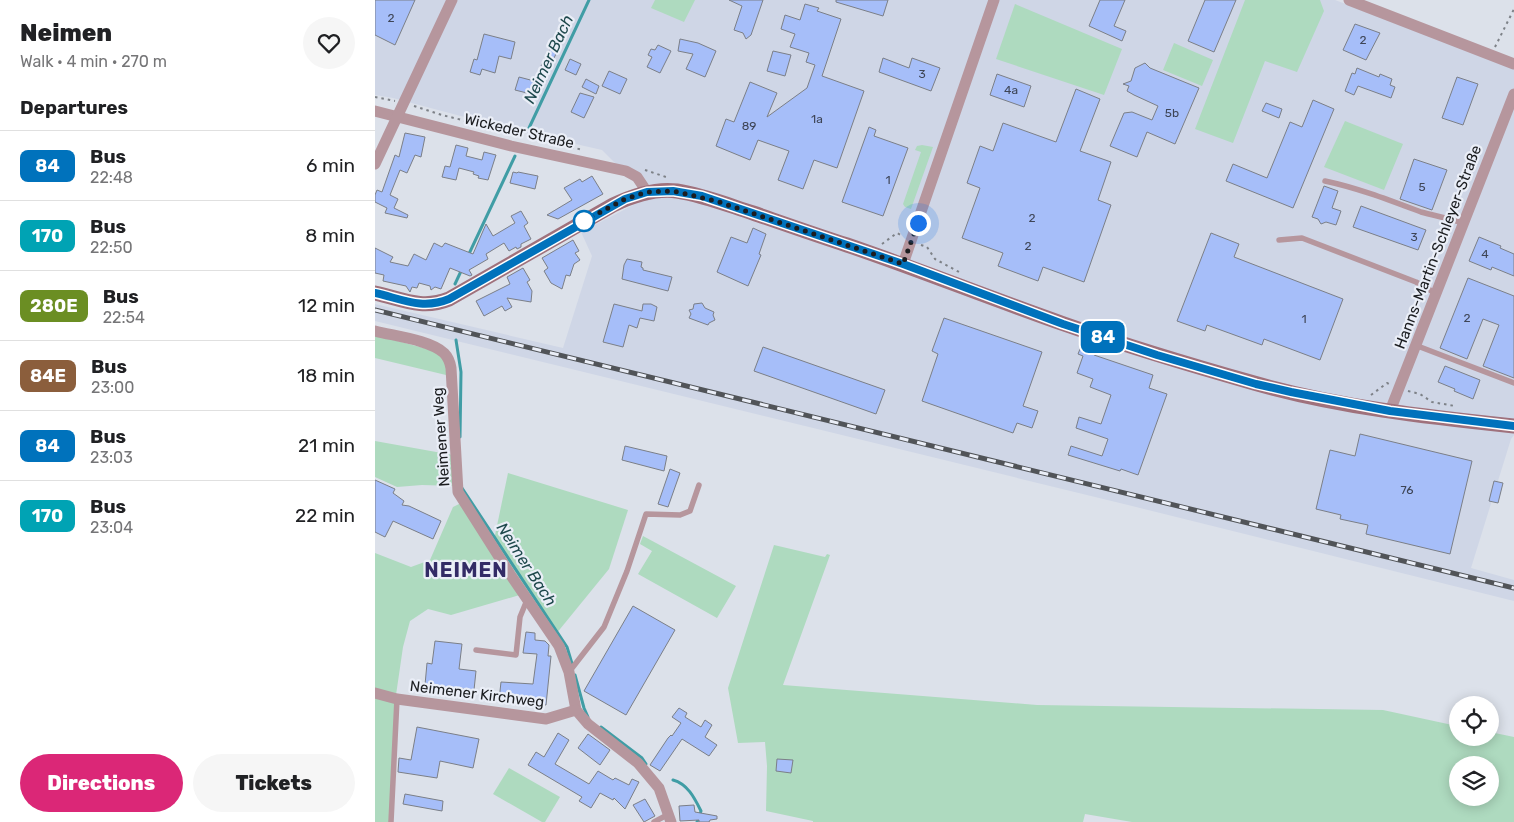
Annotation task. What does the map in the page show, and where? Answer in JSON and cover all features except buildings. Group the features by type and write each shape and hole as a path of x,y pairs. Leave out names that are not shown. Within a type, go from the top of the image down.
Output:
{"main road":[{"path":"375,292 426,305 439,303 625,199 647,192 673,191 702,196 903,264 1063,324 1157,355 1291,392 1390,411 1514,426"}],"street":[{"path":"375,164 452,0"},
{"path":"903,264 994,0"},
{"path":"1349,0 1514,64"},
{"name":"Hanns-Martin-Schleyer-Straße","path":"1390,411 1514,94"},
{"name":"Wickeder Straße","path":"375,111 511,146 626,171 637,177 647,192"},
{"name":"Neimener Weg","path":"375,331 428,344 444,353 449,360 458,492 527,600 559,646 569,672 576,710"},
{"name":"Neimener Kirchweg","path":"375,693 397,699 546,720 576,710"},
{"path":"576,710 587,724 638,763 659,788 670,818"}],"lane":[{"path":"1325,181 1356,188 1462,223"},
{"path":"1279,240 1302,238 1415,282 1435,293"},
{"path":"1415,345 1514,383"},
{"path":"569,672 604,627 627,571 646,514 680,514 690,510 699,485"},
{"path":"475,650 516,655 520,617 527,600"},
{"path":"391,822 397,699"},
{"path":"654,822 670,818"}],"path":[{"path":"1491,54 1514,9"},
{"path":"375,97 404,103"},
{"path":"880,245 897,233 927,248 935,259 960,272"},
{"path":"1370,396 1387,383 1420,394 1433,402 1459,407"}],"shaded area":[{"path":"375,0 1335,0 1514,67 1514,435 1511,439 1471,568 1514,580 1514,601 375,321 375,304 563,348 592,256 581,232 645,199 643,191 602,150 375,95"}],"green space":[{"path":"655,0 695,0 684,22 651,8"},
{"path":"1245,0 1320,0 1324,11 1297,72 1265,61 1233,143 1195,129"},
{"path":"1015,4 1122,49 1104,95 996,59"},
{"path":"1174,43 1213,60 1202,86 1163,70"},
{"path":"1345,121 1403,144 1384,190 1324,167"},
{"path":"917,146 933,147 911,209 903,204 921,152 915,150"},
{"path":"375,335 435,351 446,362 446,375 375,358"},
{"path":"375,441 453,455 455,486 422,485 397,487 375,477"},
{"path":"508,473 628,510 609,569 556,634 494,540"},
{"path":"463,502 523,594 451,615 428,609 410,621 403,647 396,695 375,690 375,553 411,567 430,560 453,507"},
{"path":"643,536 736,586 717,618 638,574 652,551 640,544"},
{"path":"774,545 825,557 827,554 830,555 783,685 1037,705 1383,710 1449,724 1449,746 1499,746 1499,734 1514,737 1514,822 1132,822 1085,814 1083,822 813,822 766,811 767,766 765,742 738,743 728,688"},
{"path":"375,694 396,700 390,822 375,822"},
{"path":"509,768 560,797 545,822 493,794"}],"waterway":[{"name":"Neimer Bach","path":"529,128 589,0"},
{"name":"Neimer Bach","path":"468,256 515,156"},
{"name":"Neimer Bach","path":"455,284 462,269"},
{"name":"Neimer Bach","path":"456,340 461,372 460,437"},
{"name":"Neimer Bach","path":"462,488 567,647 573,667"},
{"name":"Neimer Bach","path":"575,675 588,717"},
{"name":"Neimer Bach","path":"601,727 642,758 646,764"},
{"name":"Neimer Bach","path":"673,780 687,788 696,802 701,811 697,822"}],"railway":[{"path":"375,310 1514,588"}],"bus line":[{"name":"84","path":"375,293 426,305 439,303 625,199 647,192 673,191 702,196 903,264 1063,324 1157,355 1256,384 1390,411 1514,426"}],"district":[{"name":"NEIMEN","path":"466,570"}],"route":[{"path":"584,221 636,195 647,192 673,191 702,196 903,264 918,223"}]}
